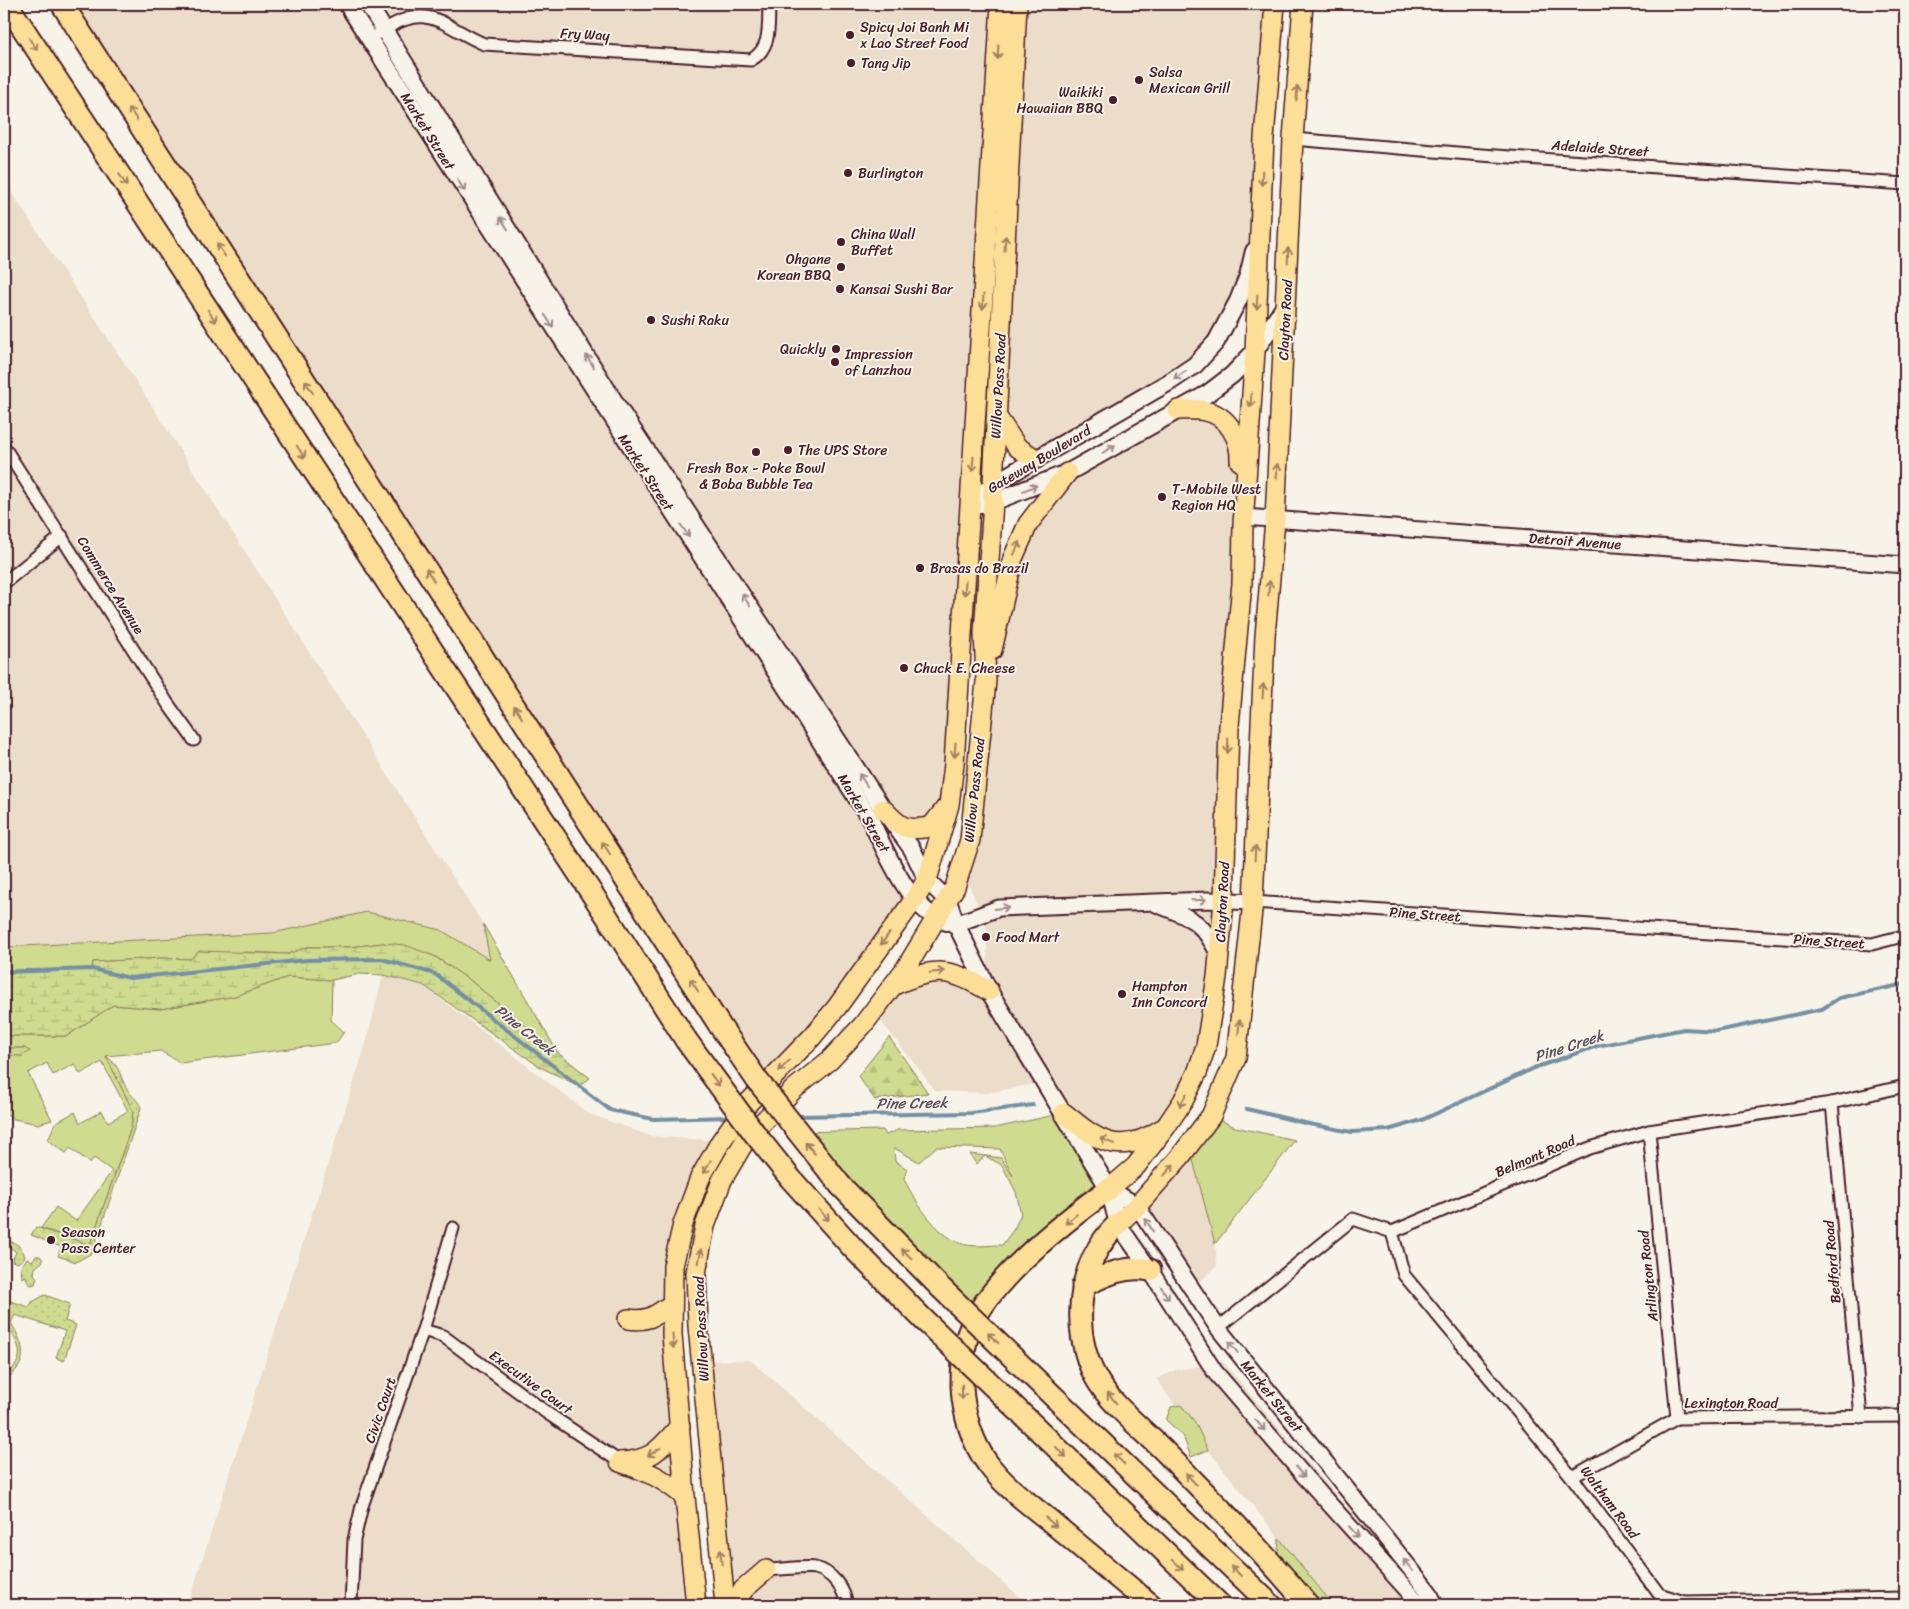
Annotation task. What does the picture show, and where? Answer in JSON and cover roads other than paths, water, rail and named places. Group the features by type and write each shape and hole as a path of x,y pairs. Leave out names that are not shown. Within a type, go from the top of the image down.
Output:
{"highway":[{"path":"6,4 610,921 686,1040 750,1127 791,1179 853,1248 922,1319 1220,1605"},
{"path":"62,4 720,1026 760,1084 841,1186 941,1288 1271,1605"},
{"path":"1109,1189 1028,1256 1002,1281 982,1305 966,1339 962,1372 963,1402 971,1432 987,1464 1014,1491 1151,1605"},
{"path":"1118,1224 1110,1231 1095,1255 1083,1286 1080,1310 1081,1331 1089,1361 1097,1379 1116,1403 1277,1568 1308,1605"},
{"path":"1083,1286 1123,1269 1150,1270"}],"main road":[{"name":"Market Street","path":"347,4 869,817 896,870 914,900 937,920 956,924"},
{"name":"Market Street","path":"368,4 619,409 882,809 912,849 927,880 948,901 956,924 989,992 1109,1189 1118,1224"},
{"name":"Willow Pass Road","path":"696,1605 672,1334 673,1266 683,1224 700,1178 732,1125 744,1109 805,1044 837,1006 927,880 949,805 954,764 971,504 1000,4"},
{"name":"Willow Pass Road","path":"725,1605 698,1326 696,1273 705,1226 722,1180 745,1142 793,1090 830,1060 863,1025 906,968 956,887 970,840 986,681 984,633 997,417 1017,4"},
{"name":"Clayton Road","path":"1109,1189 1136,1166 1168,1125 1198,1073 1203,1055 1219,955 1224,900 1229,726 1242,583 1243,520 1255,351 1264,138 1276,4"},
{"name":"Clayton Road","path":"1118,1224 1137,1206 1180,1157 1211,1116 1236,1058 1253,902 1265,636 1275,520 1293,139 1303,4"},
{"path":"989,203 992,271 996,274 1004,275"},
{"name":"Gateway Boulevard","path":"993,493 1036,459 1171,381 1195,365 1216,342 1238,301 1248,276 1261,218"},
{"name":"Gateway Boulevard","path":"971,504 993,493 1067,473 1207,394 1232,375 1255,351 1286,304"},
{"path":"1178,410 1206,411 1222,418 1234,431 1240,452 1238,493 1243,520"},
{"path":"997,417 1017,447 1036,459"},
{"path":"986,681 1013,558 1028,524 1067,473"},
{"name":"Clayton Road","path":"1242,583 1252,597 1265,636"},
{"path":"765,629 769,645 790,678 789,694 799,696 817,722 834,734"},
{"path":"882,809 898,825 915,829 931,827 949,805"},
{"path":"891,987 913,977 946,972 969,979 989,992"},
{"path":"1064,1113 1087,1132 1116,1145 1149,1138 1168,1125"},
{"name":"Market Street","path":"1109,1189 1137,1206"},
{"path":"628,1319 642,1321 653,1317 672,1304"},
{"path":"620,1462 638,1461 659,1450 680,1426"},
{"path":"620,1462 665,1480 685,1496"},
{"path":"736,1605 743,1590 766,1570"}],"street":[{"name":"Fry Way","path":"370,40 384,28 410,14 422,12 438,18 484,44 751,60 760,54 766,44 769,4"},
{"path":"1295,4 1303,4"},
{"name":"Adelaide Street","path":"1293,139 1481,155 1905,184"},
{"name":"Commerce Avenue","path":"4,447 168,704 194,740"},
{"name":"Detroit Avenue","path":"1243,520 1275,520 1905,565"},
{"path":"4,583 62,536"},
{"name":"Pine Street","path":"956,924 999,908 1224,900 1872,944 1895,938"},
{"path":"1150,902 1194,920 1210,936 1219,955"},
{"name":"Belmont Road","path":"1392,1232 1590,1148 1649,1131 1832,1104 1905,1086"},
{"name":"Bedford Road","path":"1832,1104 1862,1417"},
{"name":"Arlington Road","path":"1649,1131 1677,1418"},
{"name":"Market Street","path":"1137,1206 1218,1328 1429,1592 1434,1605"},
{"path":"1218,1328 1353,1219 1392,1232"},
{"name":"Market Street","path":"1118,1224 1150,1270 1215,1372 1312,1485 1417,1601 1427,1605"},
{"name":"Civic Court","path":"350,1605 354,1540 362,1506 423,1330 453,1228"},
{"name":"Waltham Road","path":"1392,1232 1404,1275 1572,1476 1659,1594 1684,1602 1905,1598"},
{"name":"Executive Court","path":"423,1330 443,1336 547,1413 620,1462"},
{"name":"Lexington Road","path":"1572,1476 1677,1418 1905,1416"},
{"path":"766,1570 815,1568 832,1576 846,1596 846,1605"}],"waterway":[{"name":"Pine Creek","path":"4,972 92,969 130,978 306,960 382,959 435,974 610,1110 653,1119 731,1117"},
{"name":"Pine Creek","path":"1247,1109 1352,1132 1388,1130 1422,1120 1534,1068 1597,1046 1684,1029 1717,1031 1822,1009 1839,998 1905,984"},
{"name":"Pine Creek","path":"796,1116 971,1113 1033,1105"}],"place":[{"name":"Spicy Joi Banh Mi x Lao Street Food","path":"850,35"},
{"name":"Tang Jip","path":"851,63"},
{"name":"Salsa Mexican Grill","path":"1139,80"},
{"name":"Waikiki Hawaiian BBQ","path":"1113,100"},
{"name":"Burlington","path":"848,173"},
{"name":"China Wall Buffet","path":"841,242"},
{"name":"Ohgane Korean BBQ","path":"841,267"},
{"name":"Kansai Sushi Bar","path":"840,289"},
{"name":"Sushi Raku","path":"651,320"},
{"name":"Quickly","path":"836,349"},
{"name":"Impression of Lanzhou","path":"835,362"},
{"name":"The UPS Store","path":"788,450"},
{"name":"Fresh Box - Poke Bowl & Boba Bubble Tea","path":"756,452"},
{"name":"T-Mobile West Region HQ","path":"1162,497"},
{"name":"Brasas do Brazil","path":"920,568"},
{"name":"Chuck E. Cheese","path":"904,668"},
{"name":"Food Mart","path":"986,937"},
{"name":"Hampton Inn Concord","path":"1122,994"},
{"name":"Season Pass Center","path":"51,1240"}]}
